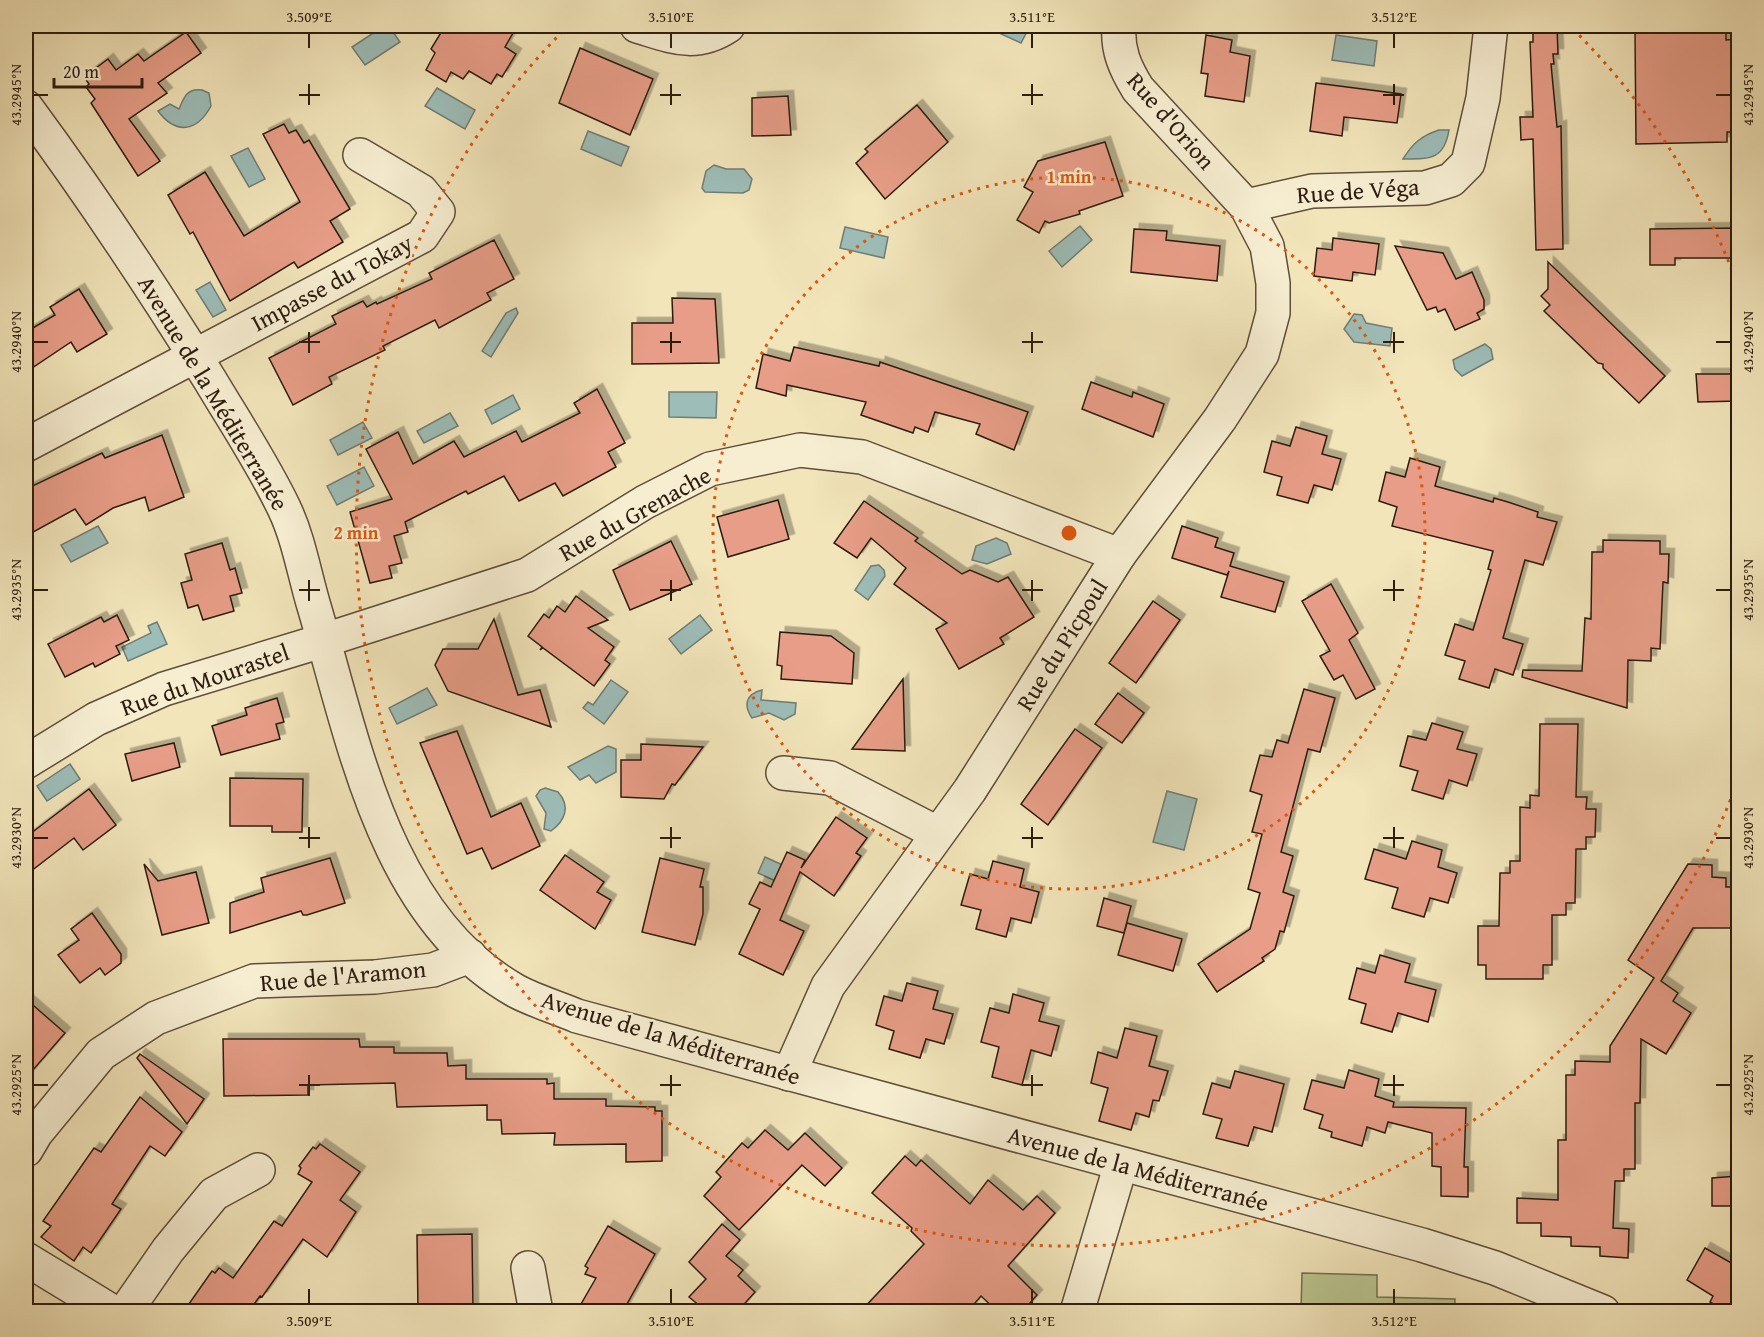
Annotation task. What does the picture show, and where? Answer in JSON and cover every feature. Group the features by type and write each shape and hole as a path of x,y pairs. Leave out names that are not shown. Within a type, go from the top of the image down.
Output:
{"street":[{"path":"637,26 675,38 693,40 711,36 727,26"},
{"name":"Rue d'Orion","path":"1119,26 1119,50 1126,71 1138,89 1246,206"},
{"name":"Rue de Véga","path":"1246,206 1312,191 1425,188 1450,180 1468,163 1483,98 1491,26"},
{"name":"Avenue de la Méditerranée","path":"26,107 69,165 194,355 263,467 286,511 353,743 384,832 419,898 470,956 516,990 577,1016 1432,1249 1495,1268 1602,1311"},
{"name":"Impasse du Tokay","path":"194,355 422,236 438,212 421,190 360,155"},
{"name":"Rue du Picpoul","path":"789,1074 828,986 937,832 970,790 1119,555 1220,419 1262,354 1273,313 1273,283 1267,246 1246,206"},
{"path":"26,445 194,355"},
{"name":"Rue du Grenache","path":"325,640 527,575 645,502 710,469 800,450 862,457 1119,555"},
{"name":"Rue du Mourastel","path":"26,762 96,719 164,688 325,640"},
{"path":"783,773 830,778 937,832"},
{"name":"Rue de l'Aramon","path":"26,1150 36,1132 102,1054 156,1018 254,981 375,977 433,970 470,956"},
{"path":"1077,1311 1121,1164"},
{"path":"125,1311 168,1250 214,1194 258,1170"},
{"path":"26,1259 113,1311"},
{"path":"528,1268 536,1311"}],"green space":[{"path":"1302,1273 1377,1275 1377,1297 1455,1299 1455,1311 1301,1311"}],"water":[{"path":"384,26 389,26 400,42 365,65 352,47"},
{"path":"1005,26 1030,26 1021,43 1001,34"},
{"path":"1336,35 1377,41 1374,66 1332,60"},
{"path":"437,88 475,110 465,129 425,106"},
{"path":"202,90 209,93 211,106 205,115 193,125 179,127 165,119 158,111 170,104 179,109 189,92"},
{"path":"1439,130 1449,130 1444,147 1439,152 1428,158 1403,159 1418,141"},
{"path":"588,131 629,147 621,166 581,149"},
{"path":"248,148 265,179 249,187 231,156"},
{"path":"714,165 726,169 744,169 752,179 749,190 743,193 705,192 702,188 706,171"},
{"path":"1080,226 1092,240 1062,267 1049,251"},
{"path":"845,227 888,237 884,258 840,248"},
{"path":"210,282 226,310 213,317 196,290"},
{"path":"516,308 518,313 491,357 482,351 506,313"},
{"path":"1354,314 1362,315 1366,323 1392,328 1390,346 1354,342 1344,329"},
{"path":"1485,344 1491,349 1493,359 1462,376 1455,369 1453,360"},
{"path":"669,392 717,392 716,418 669,417"},
{"path":"513,395 520,409 492,424 485,410"},
{"path":"450,413 458,426 424,443 417,431"},
{"path":"363,422 372,438 338,455 330,440"},
{"path":"364,467 374,486 337,505 327,486"},
{"path":"98,526 108,543 71,562 61,545"},
{"path":"996,538 1007,543 1011,554 987,564 972,560 976,546"},
{"path":"879,565 884,570 885,576 868,600 855,590 871,566"},
{"path":"700,615 712,630 681,654 669,639"},
{"path":"157,622 167,644 128,661 122,647 151,633 148,626"},
{"path":"611,680 628,692 604,724 583,708 588,702 593,705"},
{"path":"427,688 437,705 397,724 389,708"},
{"path":"762,690 761,700 796,703 795,714 784,720 769,713 752,718 747,704 749,697"},
{"path":"608,746 616,749 616,772 596,783 589,775 580,780 568,767"},
{"path":"70,764 80,779 47,801 37,786"},
{"path":"545,788 558,792 565,808 560,823 551,831 544,829 546,813 536,796 540,790"},
{"path":"1167,791 1197,799 1184,850 1153,842"},
{"path":"765,857 798,872 791,888 758,873"}],"building":[{"path":"445,26 517,26 505,47 516,54 502,77 497,74 491,84 469,71 463,79 451,72 446,82 426,70 435,53 431,49"},
{"path":"1533,26 1557,26 1558,54 1553,54 1554,64 1551,64 1557,127 1561,126 1563,249 1536,250 1533,139 1521,140 1520,117 1533,117 1530,42 1533,42"},
{"path":"1726,31 1726,40 1738,39 1738,132 1727,132 1727,142 1636,144 1635,32"},
{"path":"186,32 201,53 158,83 167,93 129,119 160,161 138,176 91,103 95,99 86,87 89,84 84,77 108,59 116,70 138,54 144,61"},
{"path":"1206,35 1232,40 1230,52 1250,56 1244,102 1205,96 1208,74 1201,73"},
{"path":"580,48 653,79 630,135 559,103"},
{"path":"1316,83 1401,94 1397,123 1344,117 1342,136 1310,131"},
{"path":"788,96 791,135 752,136 752,98"},
{"path":"917,105 948,142 885,199 856,163 868,152 865,149"},
{"path":"284,124 289,133 296,130 304,143 309,140 350,209 330,221 343,242 298,268 294,262 230,301 193,232 190,234 168,195 205,172 244,236 300,202 263,134"},
{"path":"1105,142 1123,196 1079,211 1080,214 1049,223 1045,221 1039,233 1017,220 1033,192 1024,187 1038,161"},
{"path":"1738,228 1738,258 1675,258 1675,265 1650,265 1650,229"},
{"path":"1134,229 1167,231 1166,240 1220,246 1217,281 1131,272"},
{"path":"1333,238 1379,244 1375,275 1353,272 1352,281 1314,276 1317,248 1332,250"},
{"path":"494,240 514,279 487,293 491,300 439,328 435,320 383,346 385,350 329,377 332,384 293,405 269,358 336,324 332,316 363,301 367,307 376,302 377,304 432,279 429,273"},
{"path":"1395,246 1443,253 1456,279 1472,272 1484,300 1484,309 1477,313 1480,319 1455,330 1445,309 1438,312 1436,307 1427,310"},
{"path":"1548,262 1665,376 1639,403 1603,368 1603,364 1598,363 1544,311 1550,305 1541,296 1548,289"},
{"path":"79,289 107,334 77,352 71,342 26,372 26,332 55,315 50,307"},
{"path":"672,298 715,299 719,363 632,364 632,323 673,323"},
{"path":"794,347 879,366 880,362 1028,412 1014,450 976,434 980,424 935,412 928,432 915,427 913,433 861,415 866,402 787,385 786,396 756,388 763,354 790,361"},
{"path":"1696,374 1738,374 1738,401 1698,402"},
{"path":"1091,382 1132,397 1133,392 1164,404 1153,437 1082,409"},
{"path":"597,389 625,443 608,452 616,467 563,496 555,483 519,501 504,476 468,494 466,491 405,522 408,532 394,536 402,563 389,566 392,578 370,583 350,512 392,499 366,449 398,432 413,464 454,441 464,457 516,431 522,442 580,413 574,403"},
{"path":"1296,427 1327,436 1322,454 1341,459 1332,490 1314,485 1308,503 1277,495 1282,477 1264,472 1272,441 1290,446"},
{"path":"162,435 184,497 149,511 145,497 113,508 86,525 75,509 26,536 26,489 102,453 105,458"},
{"path":"1410,458 1440,467 1435,486 1493,502 1494,498 1508,502 1538,512 1537,517 1557,522 1543,565 1525,560 1503,638 1523,644 1513,675 1495,669 1489,688 1459,679 1465,661 1445,655 1455,624 1473,630 1491,570 1488,569 1493,551 1392,526 1397,507 1379,501 1386,472 1405,477"},
{"path":"778,500 789,539 728,557 717,517"},
{"path":"864,501 918,538 915,541 962,574 970,570 998,582 1008,577 1034,617 1000,638 1004,644 959,669 936,629 947,623 894,584 906,568 871,538 857,558 834,543"},
{"path":"1182,526 1218,538 1215,547 1234,553 1230,566 1284,582 1275,612 1221,597 1229,571 1227,575 1172,558"},
{"path":"1603,540 1660,541 1660,554 1669,554 1668,583 1663,582 1660,649 1651,648 1651,661 1628,660 1627,708 1522,677 1523,670 1582,671 1585,618 1591,619 1592,552 1603,552"},
{"path":"671,541 692,584 630,610 613,570"},
{"path":"222,543 230,570 235,568 242,593 230,596 234,611 203,620 198,605 188,608 181,583 192,580 185,554"},
{"path":"1331,584 1358,633 1349,640 1375,689 1356,699 1343,675 1334,680 1320,656 1330,651 1302,601"},
{"path":"576,596 608,620 588,628 614,647 605,660 610,664 594,686 543,648 540,650 542,647 528,636 544,614 549,618 557,606 565,612"},
{"path":"1153,601 1180,620 1136,683 1109,663"},
{"path":"117,615 129,640 116,646 120,654 95,667 93,663 65,677 48,644 101,617 104,622"},
{"path":"494,619 518,695 540,690 551,727 448,691 435,665 443,649 478,649"},
{"path":"780,632 831,636 854,653 852,684 781,679 782,666 777,665"},
{"path":"903,679 905,751 852,749"},
{"path":"1304,689 1335,698 1320,752 1308,749 1281,852 1293,856 1283,892 1294,896 1284,932 1280,931 1275,949 1262,958 1264,961 1217,992 1198,964 1250,929 1260,893 1248,889 1262,834 1252,832 1262,795 1250,791 1260,755 1272,757 1277,740 1288,743"},
{"path":"1118,693 1144,713 1122,743 1095,724"},
{"path":"277,698 284,722 276,724 280,739 221,755 212,726 247,715 245,708"},
{"path":"1432,723 1463,732 1457,749 1477,754 1467,786 1449,780 1443,799 1412,790 1418,771 1400,766 1408,736 1426,740"},
{"path":"1540,724 1578,724 1576,797 1587,797 1586,809 1596,809 1595,837 1586,837 1586,849 1576,849 1575,903 1566,903 1566,915 1552,915 1552,965 1543,965 1543,979 1486,979 1486,965 1478,965 1478,926 1499,926 1500,873 1510,873 1510,861 1520,861 1520,807 1530,808 1530,795 1539,796"},
{"path":"1075,729 1102,748 1048,825 1021,804"},
{"path":"457,731 491,817 521,803 540,846 492,869 482,848 467,854 420,743"},
{"path":"174,743 180,767 132,781 125,754"},
{"path":"641,744 703,747 675,785 672,784 664,799 621,797 621,760 641,760"},
{"path":"230,778 303,779 302,832 272,832 272,826 230,826"},
{"path":"89,789 116,825 83,850 74,838 26,875 26,837"},
{"path":"836,817 867,838 856,853 861,856 834,896 800,872 780,920 804,931 783,975 739,954 760,909 749,904 760,882 771,887 787,852 805,860 801,868"},
{"path":"1412,841 1442,850 1438,867 1457,873 1448,903 1430,898 1424,917 1392,908 1398,888 1365,879 1374,849 1406,859"},
{"path":"565,855 604,882 597,892 611,900 595,929 540,890"},
{"path":"330,858 345,903 307,915 303,915 301,911 230,933 230,903 264,892 261,878"},
{"path":"660,858 704,869 700,887 703,887 703,914 695,945 642,932"},
{"path":"993,861 1024,869 1020,887 1039,892 1031,923 1011,918 1006,937 976,929 981,910 961,905 970,874 988,879"},
{"path":"144,864 158,881 196,872 209,923 162,935"},
{"path":"1688,864 1712,865 1712,877 1726,878 1726,887 1738,887 1738,928 1693,928 1661,981 1678,993 1673,1001 1691,1013 1666,1054 1641,1039 1640,1103 1635,1103 1635,1169 1624,1169 1624,1181 1615,1181 1613,1228 1629,1229 1628,1258 1600,1256 1600,1247 1571,1246 1571,1237 1541,1236 1541,1223 1517,1223 1517,1198 1558,1200 1558,1140 1566,1140 1566,1075 1575,1075 1575,1061 1610,1062 1610,1046 1654,978 1628,960"},
{"path":"1104,898 1131,906 1124,933 1097,926"},
{"path":"92,913 121,954 121,963 105,975 100,968 80,983 58,955 79,940 71,929"},
{"path":"1127,923 1182,939 1173,971 1118,955"},
{"path":"1380,955 1410,964 1405,982 1436,990 1428,1022 1398,1013 1392,1032 1361,1023 1366,1004 1349,999 1357,968 1375,973"},
{"path":"907,983 938,991 933,1009 953,1014 944,1044 926,1039 920,1058 889,1049 894,1031 876,1025 884,996 902,1001"},
{"path":"1013,994 1044,1003 1039,1021 1059,1026 1051,1056 1031,1050 1022,1085 992,1077 999,1047 981,1042 990,1008 1009,1013"},
{"path":"26,999 65,1033 26,1078"},
{"path":"1125,1028 1157,1036 1149,1066 1168,1071 1159,1101 1153,1100 1149,1117 1136,1113 1131,1130 1099,1121 1108,1088 1091,1083 1098,1052 1117,1058"},
{"path":"223,1039 359,1039 360,1047 394,1047 394,1053 447,1053 448,1066 466,1065 466,1079 547,1079 547,1084 554,1083 554,1099 606,1099 606,1106 655,1107 655,1111 662,1111 662,1161 626,1162 626,1144 554,1145 555,1133 502,1134 501,1120 487,1120 487,1105 397,1107 395,1083 308,1085 308,1095 224,1096"},
{"path":"140,1054 204,1099 187,1124 137,1058"},
{"path":"1349,1070 1379,1079 1375,1096 1394,1102 1393,1107 1466,1108 1464,1167 1468,1167 1468,1197 1441,1196 1441,1167 1432,1166 1432,1133 1388,1122 1385,1133 1367,1127 1362,1146 1331,1137 1332,1132 1319,1128 1323,1115 1304,1109 1312,1080 1344,1088"},
{"path":"1235,1071 1284,1084 1272,1132 1254,1127 1248,1146 1216,1138 1222,1119 1203,1114 1212,1083 1230,1088"},
{"path":"140,1097 182,1132 165,1156 150,1146 112,1204 121,1209 91,1253 83,1247 74,1261 41,1237 51,1226 43,1221 94,1148 101,1152"},
{"path":"765,1130 788,1150 805,1133 842,1168 825,1186 802,1165 739,1230 704,1196 721,1177 716,1172 742,1143 748,1148"},
{"path":"320,1144 360,1172 340,1200 356,1212 327,1257 303,1239 262,1297 260,1296 249,1311 184,1311 212,1271 215,1273 219,1268 233,1278 274,1221 282,1226 312,1182 298,1174 301,1168 299,1166 313,1147 316,1149"},
{"path":"905,1156 916,1166 921,1160 970,1204 988,1180 1023,1210 1037,1196 1055,1213 1008,1266 1037,1295 1023,1311 997,1311 981,1296 968,1311 861,1311 924,1244 911,1231 912,1228 872,1193"},
{"path":"1738,1176 1738,1206 1712,1206 1712,1178"},
{"path":"722,1224 740,1240 726,1256 743,1270 738,1276 755,1292 738,1311 706,1311 689,1297 706,1279 689,1262"},
{"path":"608,1226 655,1254 623,1311 577,1311 596,1278 585,1274 588,1268 585,1266"},
{"path":"472,1234 473,1311 418,1311 417,1235"},
{"path":"1705,1248 1733,1264 1738,1255 1738,1311 1725,1311 1710,1302 1713,1296 1687,1280"}]}
